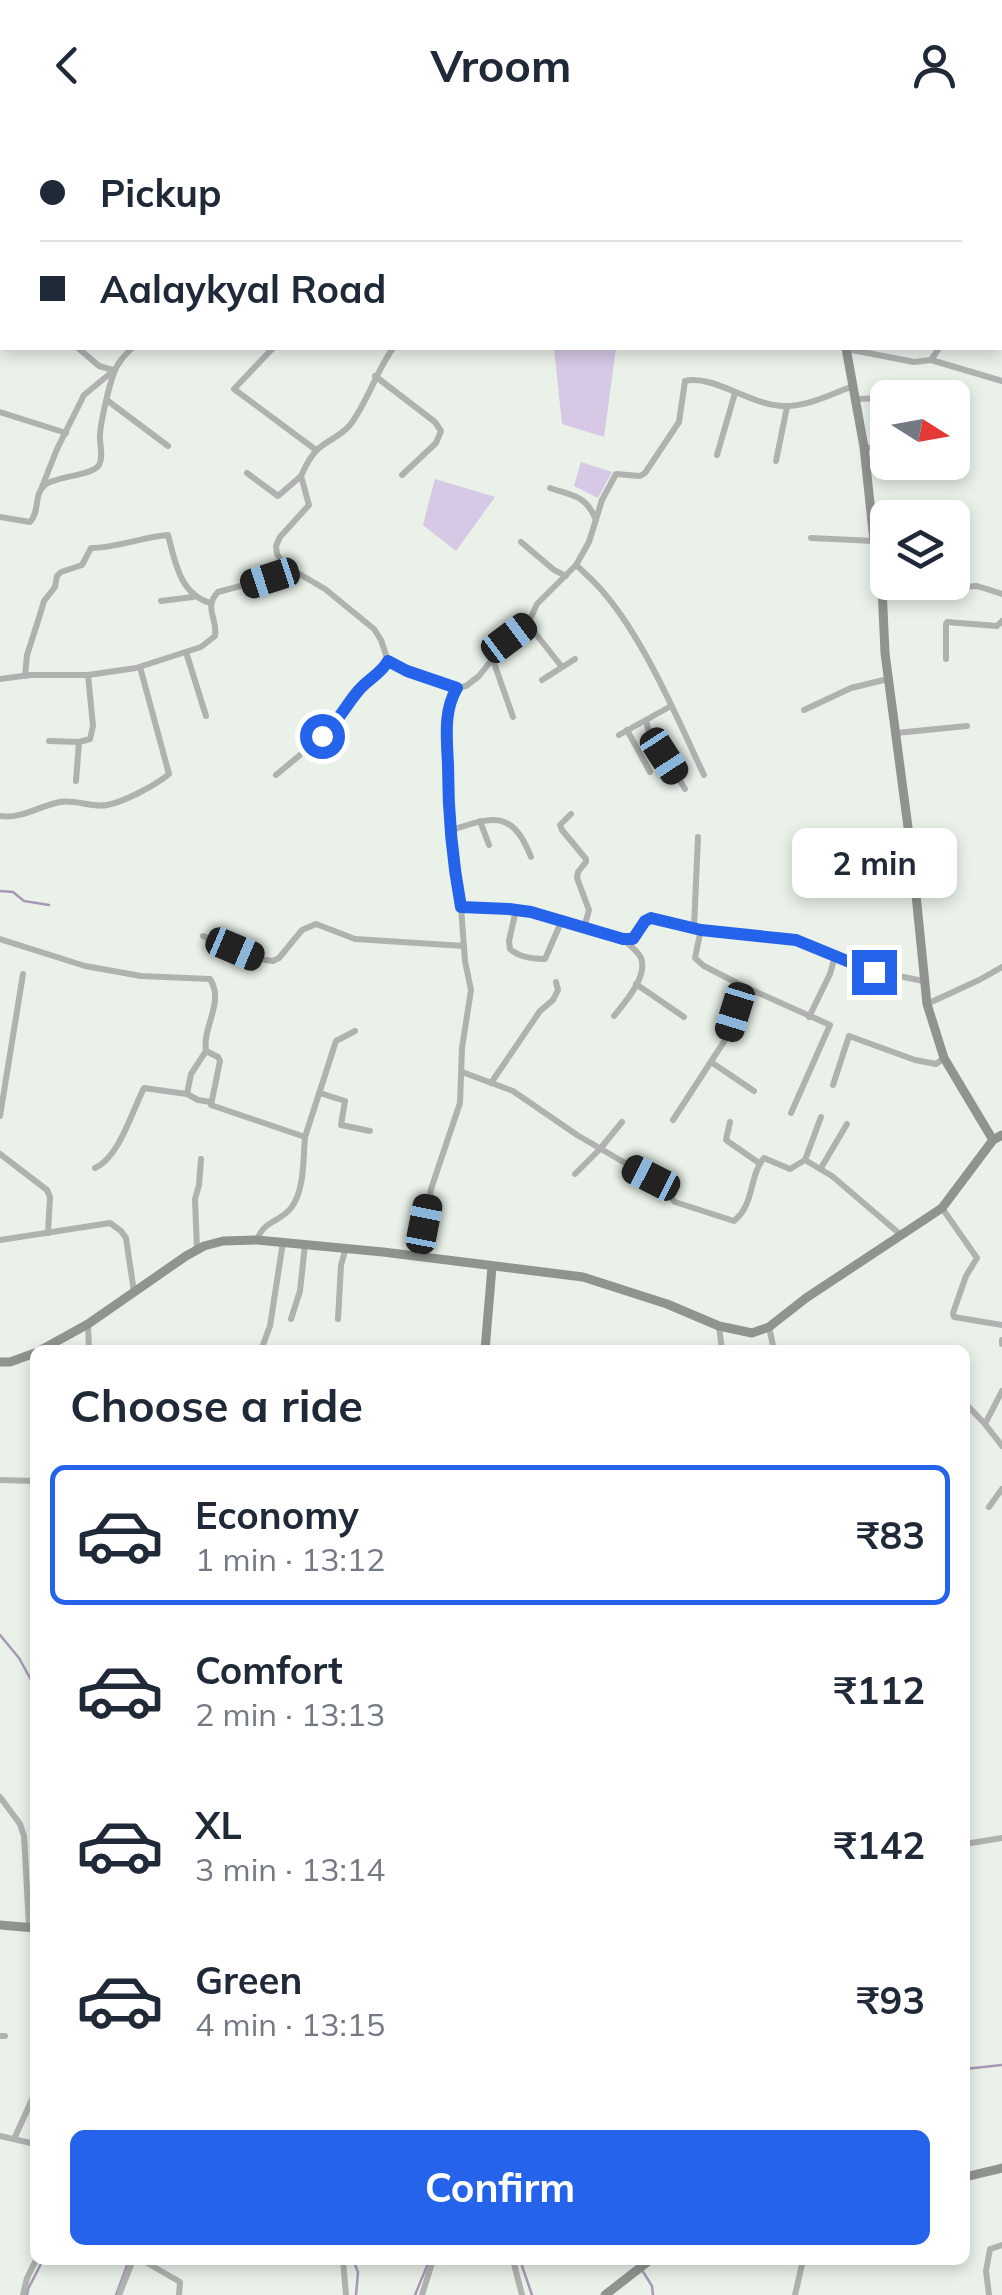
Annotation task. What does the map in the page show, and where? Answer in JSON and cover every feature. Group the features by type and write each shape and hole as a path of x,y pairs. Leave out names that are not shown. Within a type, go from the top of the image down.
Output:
{"main road":[{"path":"846,350 870,503"},
{"path":"50,1345 197,1250 223,1241 257,1240 583,1277 667,1304 719,1326 752,1332 769,1326 942,1208 997,1138 944,1058 927,1004 888,679 883,600"},
{"path":"485,1345 492,1267"},
{"path":"0,1362 30,1354"},
{"path":"0,1925 30,1927"},
{"path":"970,2176 1002,2168"},
{"path":"605,2295 639,2265"}],"street":[{"path":"80,350 99,366 114,370"},
{"path":"0,517 22,522 34,520 37,496 84,395 130,350"},
{"path":"271,350 234,388 316,450"},
{"path":"247,473 278,496 300,476 316,450 350,426 393,350"},
{"path":"856,350 914,362 931,360 1002,381"},
{"path":"931,360 938,350"},
{"path":"41,488 65,476 96,468 101,458 100,433 114,370"},
{"path":"376,376 441,431 436,443 402,475"},
{"path":"300,476 309,505 276,546 284,565 325,589 374,630 382,640 388,661 457,688 479,676 509,638 528,624 537,604 576,565 616,474 645,474 679,422 685,381 707,381 735,394 787,407 853,386"},
{"path":"717,455 735,394"},
{"path":"856,398 870,398"},
{"path":"108,400 168,446"},
{"path":"776,462 787,407"},
{"path":"0,412 66,433"},
{"path":"864,447 870,448"},
{"path":"550,488 584,500 597,521"},
{"path":"25,676 27,655 44,601 55,587 57,576 82,565 91,548 168,535 181,579 194,596 211,603"},
{"path":"811,538 870,541"},
{"path":"521,542 566,576"},
{"path":"0,679 88,675 140,667 200,647 215,636 211,603 218,592 270,578 284,565"},
{"path":"576,565 616,610 671,706 704,774"},
{"path":"970,587 1002,594"},
{"path":"161,601 194,596"},
{"path":"946,660 948,622 996,626 1002,621"},
{"path":"528,624 562,667"},
{"path":"186,652 206,716"},
{"path":"542,680 575,658"},
{"path":"492,659 513,718"},
{"path":"276,775 335,726 360,688 382,671 388,661"},
{"path":"0,816 28,813 64,801 105,806 156,784 169,774 140,667"},
{"path":"49,741 79,742 90,738 93,732 88,675"},
{"path":"804,710 850,688 888,679"},
{"path":"423,1259 424,1224 431,1190 460,1102 462,1048 471,990 449,831 447,722 457,688"},
{"path":"620,736 671,706"},
{"path":"646,720 648,730 685,788"},
{"path":"896,733 967,726"},
{"path":"628,730 650,772"},
{"path":"76,781 79,742"},
{"path":"571,814 560,825 586,858 577,878 589,910 584,928"},
{"path":"449,831 494,818 521,834 530,857"},
{"path":"480,821 489,845"},
{"path":"698,837 696,958 742,986 830,1026 791,1112"},
{"path":"461,907 516,910 632,943 642,966 636,984 614,1016"},
{"path":"516,910 510,949 534,959 545,960 562,920"},
{"path":"632,943 651,918 796,940 874,972 923,981"},
{"path":"203,936 266,962 279,958 302,930 316,924 355,939 464,946"},
{"path":"0,939 85,966 142,976 210,979 216,987 216,1000 206,1052 191,1074 187,1094"},
{"path":"809,1017 835,956"},
{"path":"927,1004 1002,967"},
{"path":"0,1116 22,974"},
{"path":"491,1083 540,1011 553,1000 558,990 556,982"},
{"path":"636,984 684,1018"},
{"path":"672,1120 727,1037 742,986"},
{"path":"257,1240 261,1228 290,1209 297,1196 304,1136 336,1042 355,1031"},
{"path":"834,1085 849,1036 916,1060 936,1064 944,1058"},
{"path":"206,1052 220,1061 211,1102 214,1108 304,1136"},
{"path":"711,1062 754,1091"},
{"path":"461,1072 514,1091 651,1178 675,1202 728,1220 738,1219 744,1209 764,1158 790,1168 805,1160 822,1116"},
{"path":"95,1168 106,1163 129,1126 144,1088 211,1102"},
{"path":"320,1093 345,1101 342,1126 370,1131"},
{"path":"575,1174 622,1122"},
{"path":"730,1122 726,1140 759,1163"},
{"path":"821,1168 847,1124"},
{"path":"0,1154 46,1190 50,1198 48,1233"},
{"path":"197,1250 194,1200 201,1160"},
{"path":"805,1160 821,1168 902,1234"},
{"path":"942,1208 977,1258 966,1276 954,1317 1002,1325"},
{"path":"0,1240 110,1224 126,1238 134,1293"},
{"path":"263,1345 270,1326 283,1242"},
{"path":"291,1319 300,1291 304,1244"},
{"path":"338,1319 341,1265 346,1248"},
{"path":"88,1324 89,1345"},
{"path":"719,1326 721,1345"},
{"path":"769,1326 773,1345"},
{"path":"985,1424 1002,1390"},
{"path":"970,1408 1002,1446"},
{"path":"0,1480 30,1481"},
{"path":"989,1507 1002,1489"},
{"path":"2,1803 20,1824 24,1836 30,1904"},
{"path":"970,1843 1002,1838"},
{"path":"14,2138 30,2104"},
{"path":"0,2136 30,2143"},
{"path":"988,2295 990,2249 1002,2245"},
{"path":"23,2295 33,2265"},
{"path":"120,2295 130,2265"},
{"path":"151,2265 180,2282 178,2295"},
{"path":"343,2265 346,2295"},
{"path":"422,2295 431,2265"},
{"path":"513,2265 522,2295"},
{"path":"795,2295 802,2265"}],"shaded area":[{"path":"554,350 616,350 604,437 562,424"},
{"path":"581,462 612,472 598,498 574,486"},
{"path":"435,479 495,497 456,551 423,525"}],"waterway":[{"path":"0,891 13,892 24,901 49,905"},
{"path":"0,1635 30,1678"},
{"path":"970,2068 1002,2065"},
{"path":"27,2295 40,2265"},
{"path":"116,2295 127,2265"},
{"path":"355,2265 356,2295"},
{"path":"415,2295 427,2265"},
{"path":"522,2265 532,2295"},
{"path":"642,2270 653,2295"}],"route":[{"path":"322,736 335,726 360,688 382,671 388,661 457,688 447,722 448,796 449,831 461,907 531,912 623,939 633,939 651,918 701,930 796,940 874,972"}]}
